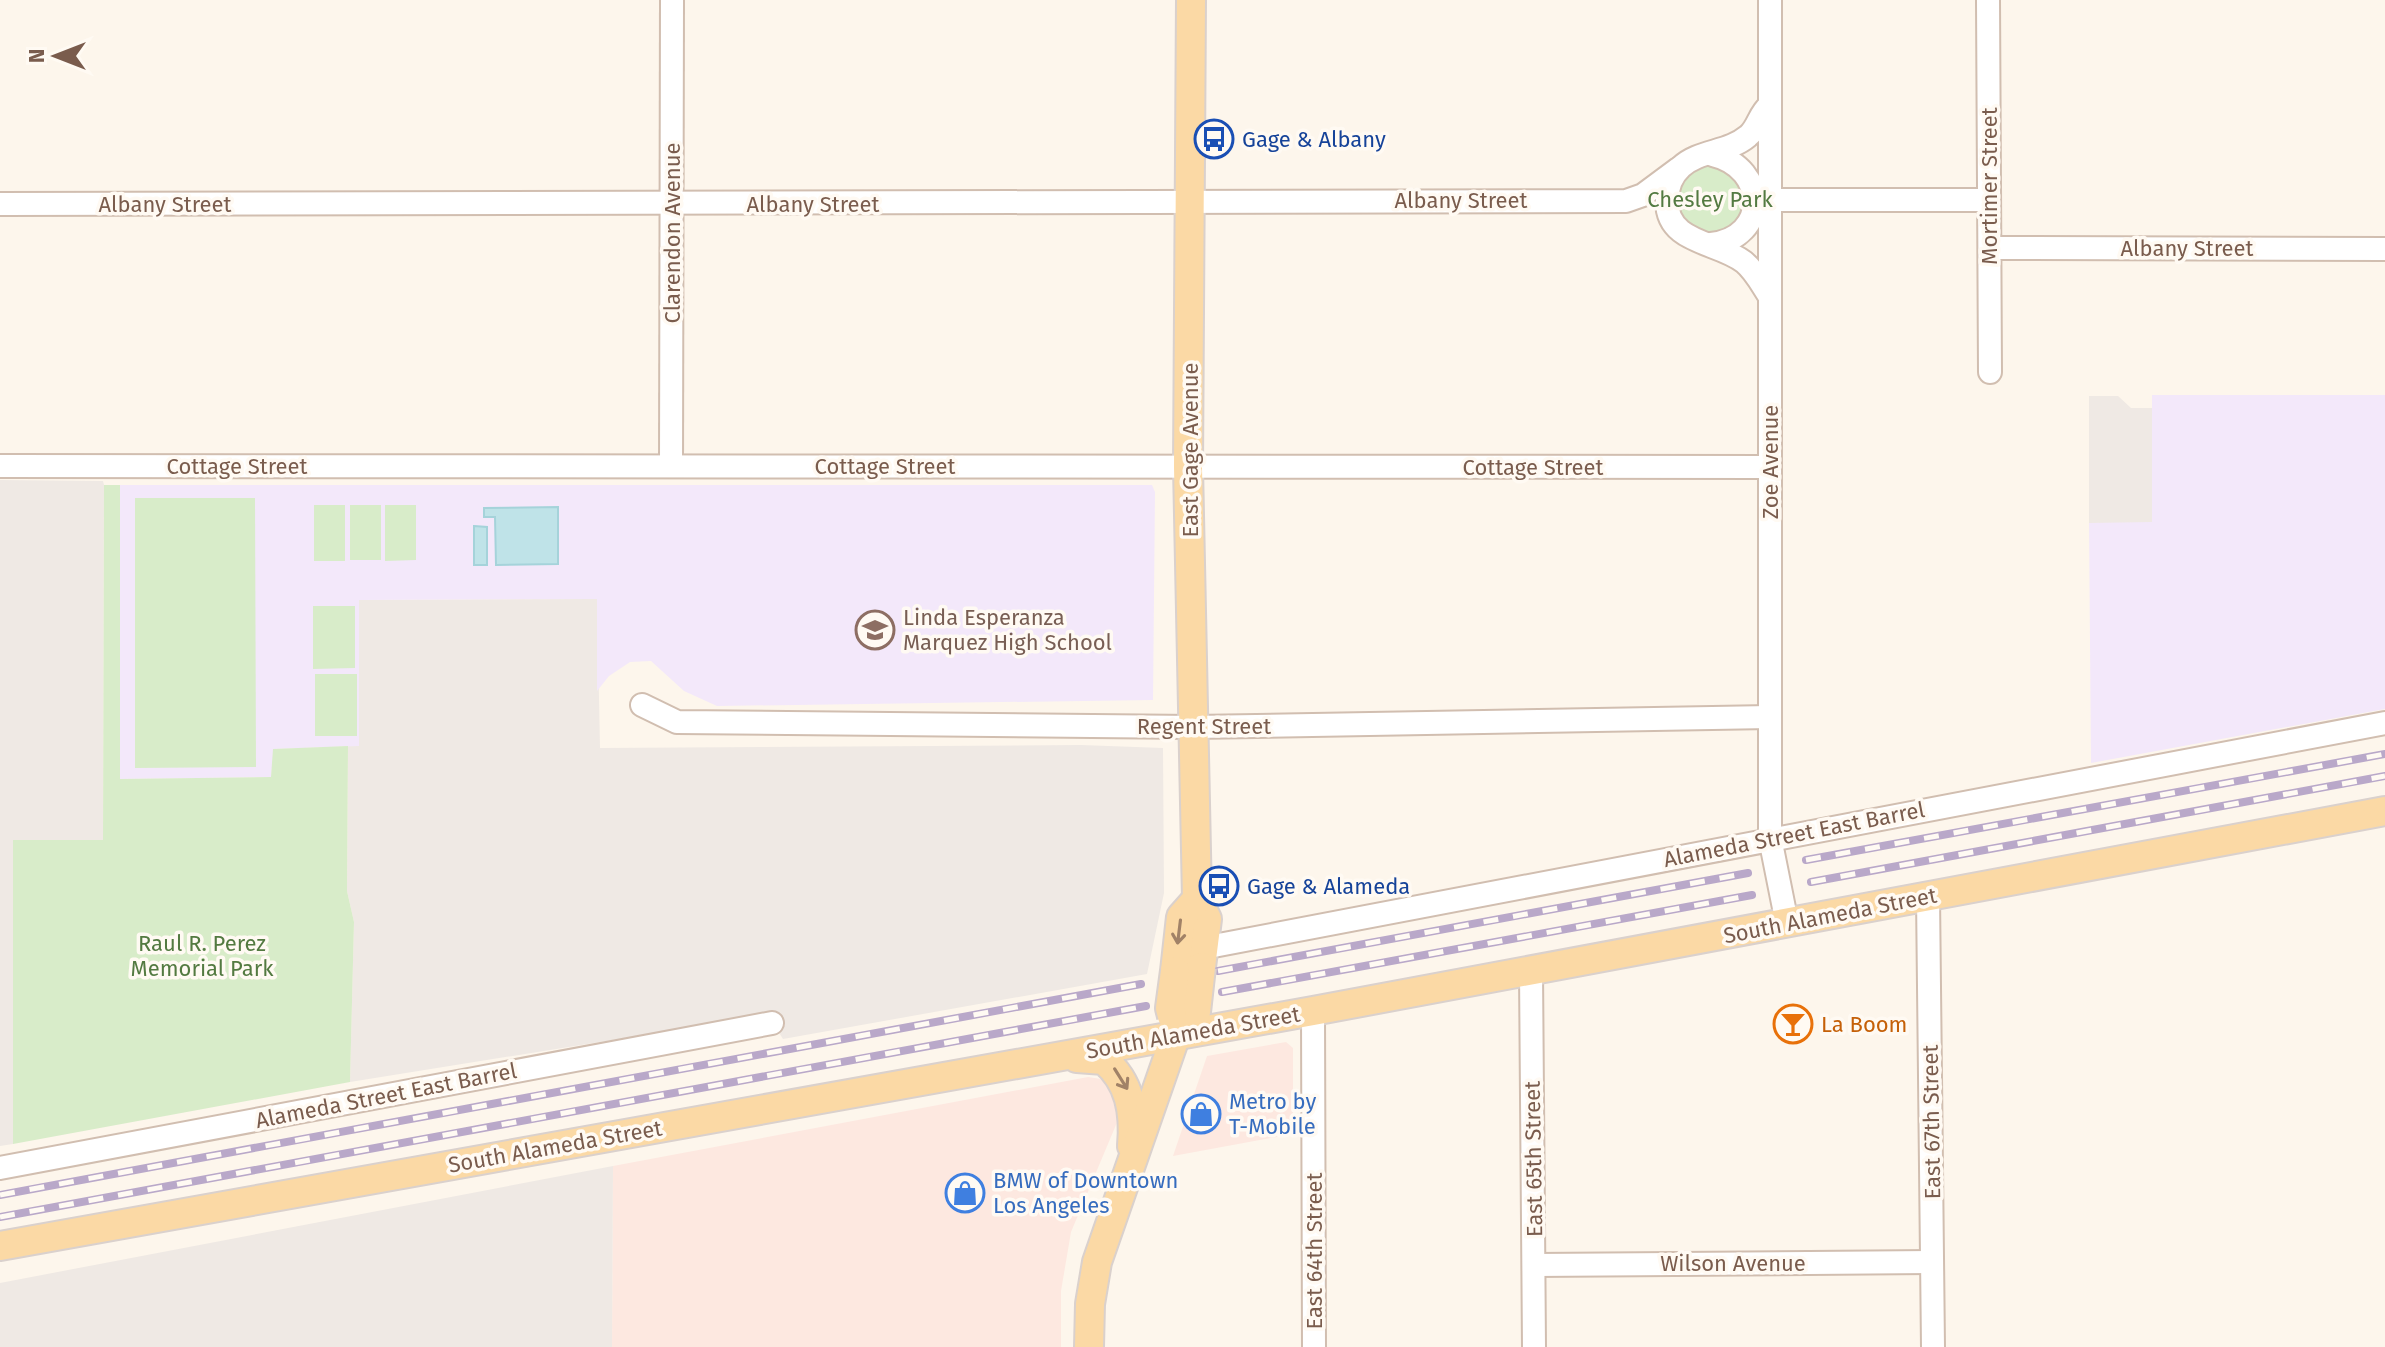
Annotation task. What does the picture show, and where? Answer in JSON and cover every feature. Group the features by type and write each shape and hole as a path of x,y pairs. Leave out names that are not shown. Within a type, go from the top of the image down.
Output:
{"main road":[{"name":"East Gage Avenue","path":"1089,1347 1090,1304 1097,1262 1182,1020 1193,962 1181,917 1197,899 1188,467 1191,0"},
{"name":"South Alameda Street","path":"0,1246 1053,1056 1182,1020 1313,1011 2385,811"},
{"path":"1053,1056 1104,1060 1118,1071 1127,1087 1131,1106 1131,1166"}],"street":[{"name":"Clarendon Avenue","path":"671,466 672,0"},
{"name":"Zoe Avenue","path":"1770,0 1770,105 1763,200 1770,297 1770,838 1787,923"},
{"name":"Mortimer Street","path":"1988,0 1990,372"},
{"name":"Albany Street","path":"1626,201 1643,195 1700,156 1713,155 1748,136 1770,105"},
{"path":"1713,155 1729,159 1743,169 1763,200"},
{"path":"1678,169 1667,198 1669,215 1678,230"},
{"path":"1763,200 1989,200"},
{"path":"1711,244 1728,241 1742,231 1763,200"},
{"name":"Albany Street","path":"0,204 1626,201 1647,207 1693,240 1711,244 1745,263 1770,297"},
{"name":"Albany Street","path":"1990,248 2385,249"},
{"name":"Cottage Street","path":"0,466 1770,467"},
{"name":"Regent Street","path":"642,705 677,722 1194,727 1770,717"},
{"name":"Alameda Street East Barrel","path":"1193,962 1770,838 2385,723"},
{"name":"East 67th Street","path":"1928,896 1933,1347"},
{"name":"East 65th Street","path":"1531,971 1534,1347"},
{"name":"East 64th Street","path":"1313,1011 1314,1347"},
{"name":"Alameda Street East Barrel","path":"0,1168 772,1023"},
{"name":"Wilson Avenue","path":"1534,1265 1932,1262"}],"shaded area":[{"path":"2152,395 2385,395 2385,709 2091,763 2089,523 2152,522"},
{"path":"2089,396 2118,396 2131,408 2152,408 2153,523 2089,523"},
{"path":"0,480 103,481 104,485 103,840 13,1144 0,1146"},
{"name":"Linda Esperanza Marquez High School","path":"120,485 1152,485 1155,492 1153,700 717,706 684,691 651,661 630,662 609,676 597,691 597,599 359,600 359,746 274,749 271,777 120,779"},
{"path":"597,599 600,748 1081,745 1163,748 1164,893 1147,974 783,1039 768,1015 350,1082 354,922 347,891 348,746 359,745 359,600"},
{"path":"1286,1042 1293,1048 1293,1134 1173,1156 1207,1056"},
{"path":"1088,1077 1101,1079 1112,1087 1121,1113 1071,1232 1061,1291 1061,1347 612,1347 613,1166"},
{"path":"613,1166 612,1347 0,1347 0,1283"}],"green space":[{"name":"Chesley Park","path":"1709,164 1734,174 1744,199 1734,224 1709,234 1684,224 1674,199 1684,174"},
{"name":"Raul R. Perez Memorial Park","path":"104,485 120,485 120,779 271,777 273,749 348,746 347,891 354,922 350,1082 13,1144 13,840 103,840"},
{"path":"135,498 255,498 256,767 135,768"},
{"path":"314,505 345,505 345,561 314,561"},
{"path":"350,505 381,505 381,560 350,560"},
{"path":"385,505 416,505 416,560 385,561"},
{"path":"313,606 355,606 355,668 313,669"},
{"path":"315,674 357,674 357,736 315,736"}],"water":[{"path":"558,507 558,564 496,565 495,517 484,517 484,508"},
{"path":"474,526 487,527 487,565 474,565"}],"railway":[{"path":"1806,860 2385,754"},
{"path":"1811,882 2385,776"},
{"path":"1218,971 1748,873"},
{"path":"1222,992 1752,895"},
{"path":"0,1195 1141,984"},
{"path":"0,1217 1146,1006"}],"place":[{"name":"Gage & Albany","path":"1214,139"},
{"name":"Linda Esperanza Marquez High School","path":"875,630"},
{"name":"Gage & Alameda","path":"1219,886"},
{"name":"La Boom","path":"1793,1024"},
{"name":"Metro by T-Mobile","path":"1201,1114"},
{"name":"BMW of Downtown Los Angeles","path":"965,1193"}]}
